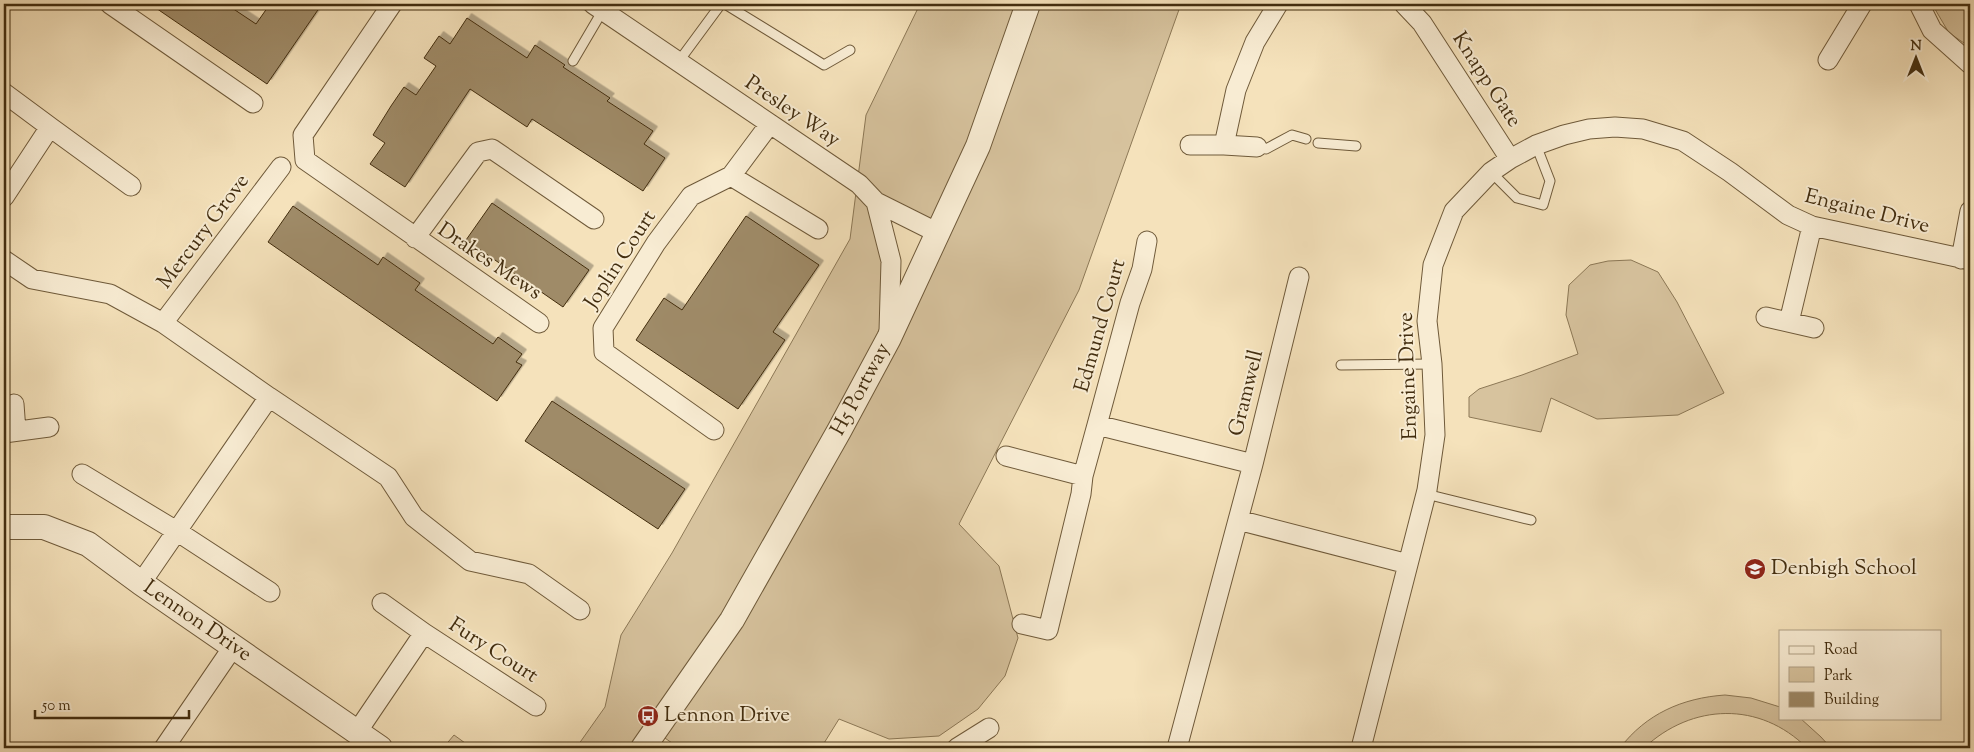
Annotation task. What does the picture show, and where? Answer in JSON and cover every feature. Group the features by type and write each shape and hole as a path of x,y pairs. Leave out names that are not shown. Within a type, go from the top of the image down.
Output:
{"street":[{"path":"110,4 253,103"},
{"name":"Drakes Mews","path":"392,4 303,135 305,160 539,323"},
{"name":"H5 Portway","path":"643,748 732,620 839,431 889,338 978,146 1028,4"},
{"path":"1224,144 1236,90 1255,42 1278,4"},
{"name":"Knapp Gate","path":"1404,4 1422,23 1510,158"},
{"path":"1828,60 1862,4"},
{"path":"1917,5 1932,30 1970,64"},
{"name":"Presley Way","path":"598,7 680,61 769,125 858,184 876,202 938,233"},
{"path":"4,93 131,186"},
{"name":"Joplin Court","path":"714,430 604,352 603,328 656,243 691,196 731,176 769,125"},
{"path":"4,197 50,127"},
{"name":"Engaine Drive","path":"1361,748 1426,494 1435,436 1432,364 1427,321 1433,265 1454,211 1491,172 1510,158 1536,145 1564,135 1615,127 1643,130 1683,141 1730,172 1788,215 1812,226 1966,260"},
{"path":"1190,145 1224,144 1257,147"},
{"name":"Drakes Mews","path":"415,238 478,152 492,149 594,219"},
{"name":"Mercury Grove","path":"163,323 281,167"},
{"path":"731,176 818,229"},
{"path":"876,202 891,261 889,338"},
{"path":"1966,260 1970,211"},
{"path":"1789,322 1812,226"},
{"name":"Edmund Court","path":"1022,624 1054,632 1083,476 1130,303 1142,269 1147,241"},
{"name":"Mercury Grove","path":"4,260 32,279 110,294 163,323 269,398 388,477 414,518 470,561 529,574 580,610"},
{"name":"Gramwell","path":"1177,748 1253,464 1299,278"},
{"path":"1766,318 1814,328"},
{"path":"141,584 269,398"},
{"path":"14,404 10,432 49,427"},
{"name":"Edmund Court","path":"1097,424 1253,464"},
{"path":"1006,456 1083,476"},
{"path":"82,474 178,532 270,592"},
{"path":"1238,520 1408,564"},
{"name":"Lennon Drive","path":"4,528 10,526 44,527 88,544 141,584 233,647 352,740 380,748"},
{"name":"Fury Court","path":"382,603 424,633 536,706"},
{"name":"Fury Court","path":"352,740 424,633"},
{"path":"164,748 233,647"},
{"path":"957,748 989,728"}],"lane":[{"path":"680,61 720,4"},
{"path":"725,4 824,64 850,50"},
{"path":"572,61 598,7"},
{"path":"1257,147 1266,149 1292,135 1306,139"},
{"path":"1318,143 1356,146"},
{"path":"1491,172 1517,198 1543,205 1550,181 1536,145"},
{"path":"1341,365 1432,364"},
{"path":"1426,494 1531,520"}],"green space":[{"path":"920,4 1181,4 1079,290 959,524 999,566 1018,638 1005,676 978,709 939,736 889,739 839,719 821,748 679,748 655,731 642,748 576,748 605,707 621,635 672,553 850,239 866,115","holes":["877,202 938,234 889,336"]},
{"path":"1932,4 1970,4 1970,47 1949,33"},
{"path":"1631,260 1658,272 1677,302 1724,393 1678,415 1597,419 1551,398 1541,432 1469,417 1469,397 1479,389 1578,354 1566,315 1569,285 1590,265 1608,261"},
{"path":"1725,695 1751,698 1779,707 1779,720 1802,720 1831,748 1807,748 1788,733 1768,722 1747,715 1726,714 1704,716 1683,722 1663,733 1644,748 1620,748 1630,736 1653,717 1680,704"},
{"path":"454,735 472,748 443,748"}],"building":[{"path":"150,4 226,4 256,24 270,4 322,4 267,84"},
{"path":"467,18 527,58 535,45 565,65 563,67 610,98 607,101 653,131 644,144 665,158 643,191 532,119 527,127 470,89 405,187 370,164 385,143 373,135 391,106 404,87 416,95 436,66 424,58 439,36 450,44"},
{"path":"492,203 589,270 563,307 466,240"},
{"path":"293,206 378,265 383,257 420,283 415,290 493,344 498,337 522,354 516,362 522,365 497,401 268,242"},
{"path":"746,216 819,265 773,332 785,340 738,409 636,340 664,298 682,310"},
{"path":"552,401 685,489 658,529 525,441"}],"place":[{"name":"Denbigh School","path":"1755,569"},
{"name":"Lennon Drive","path":"648,716"}]}
